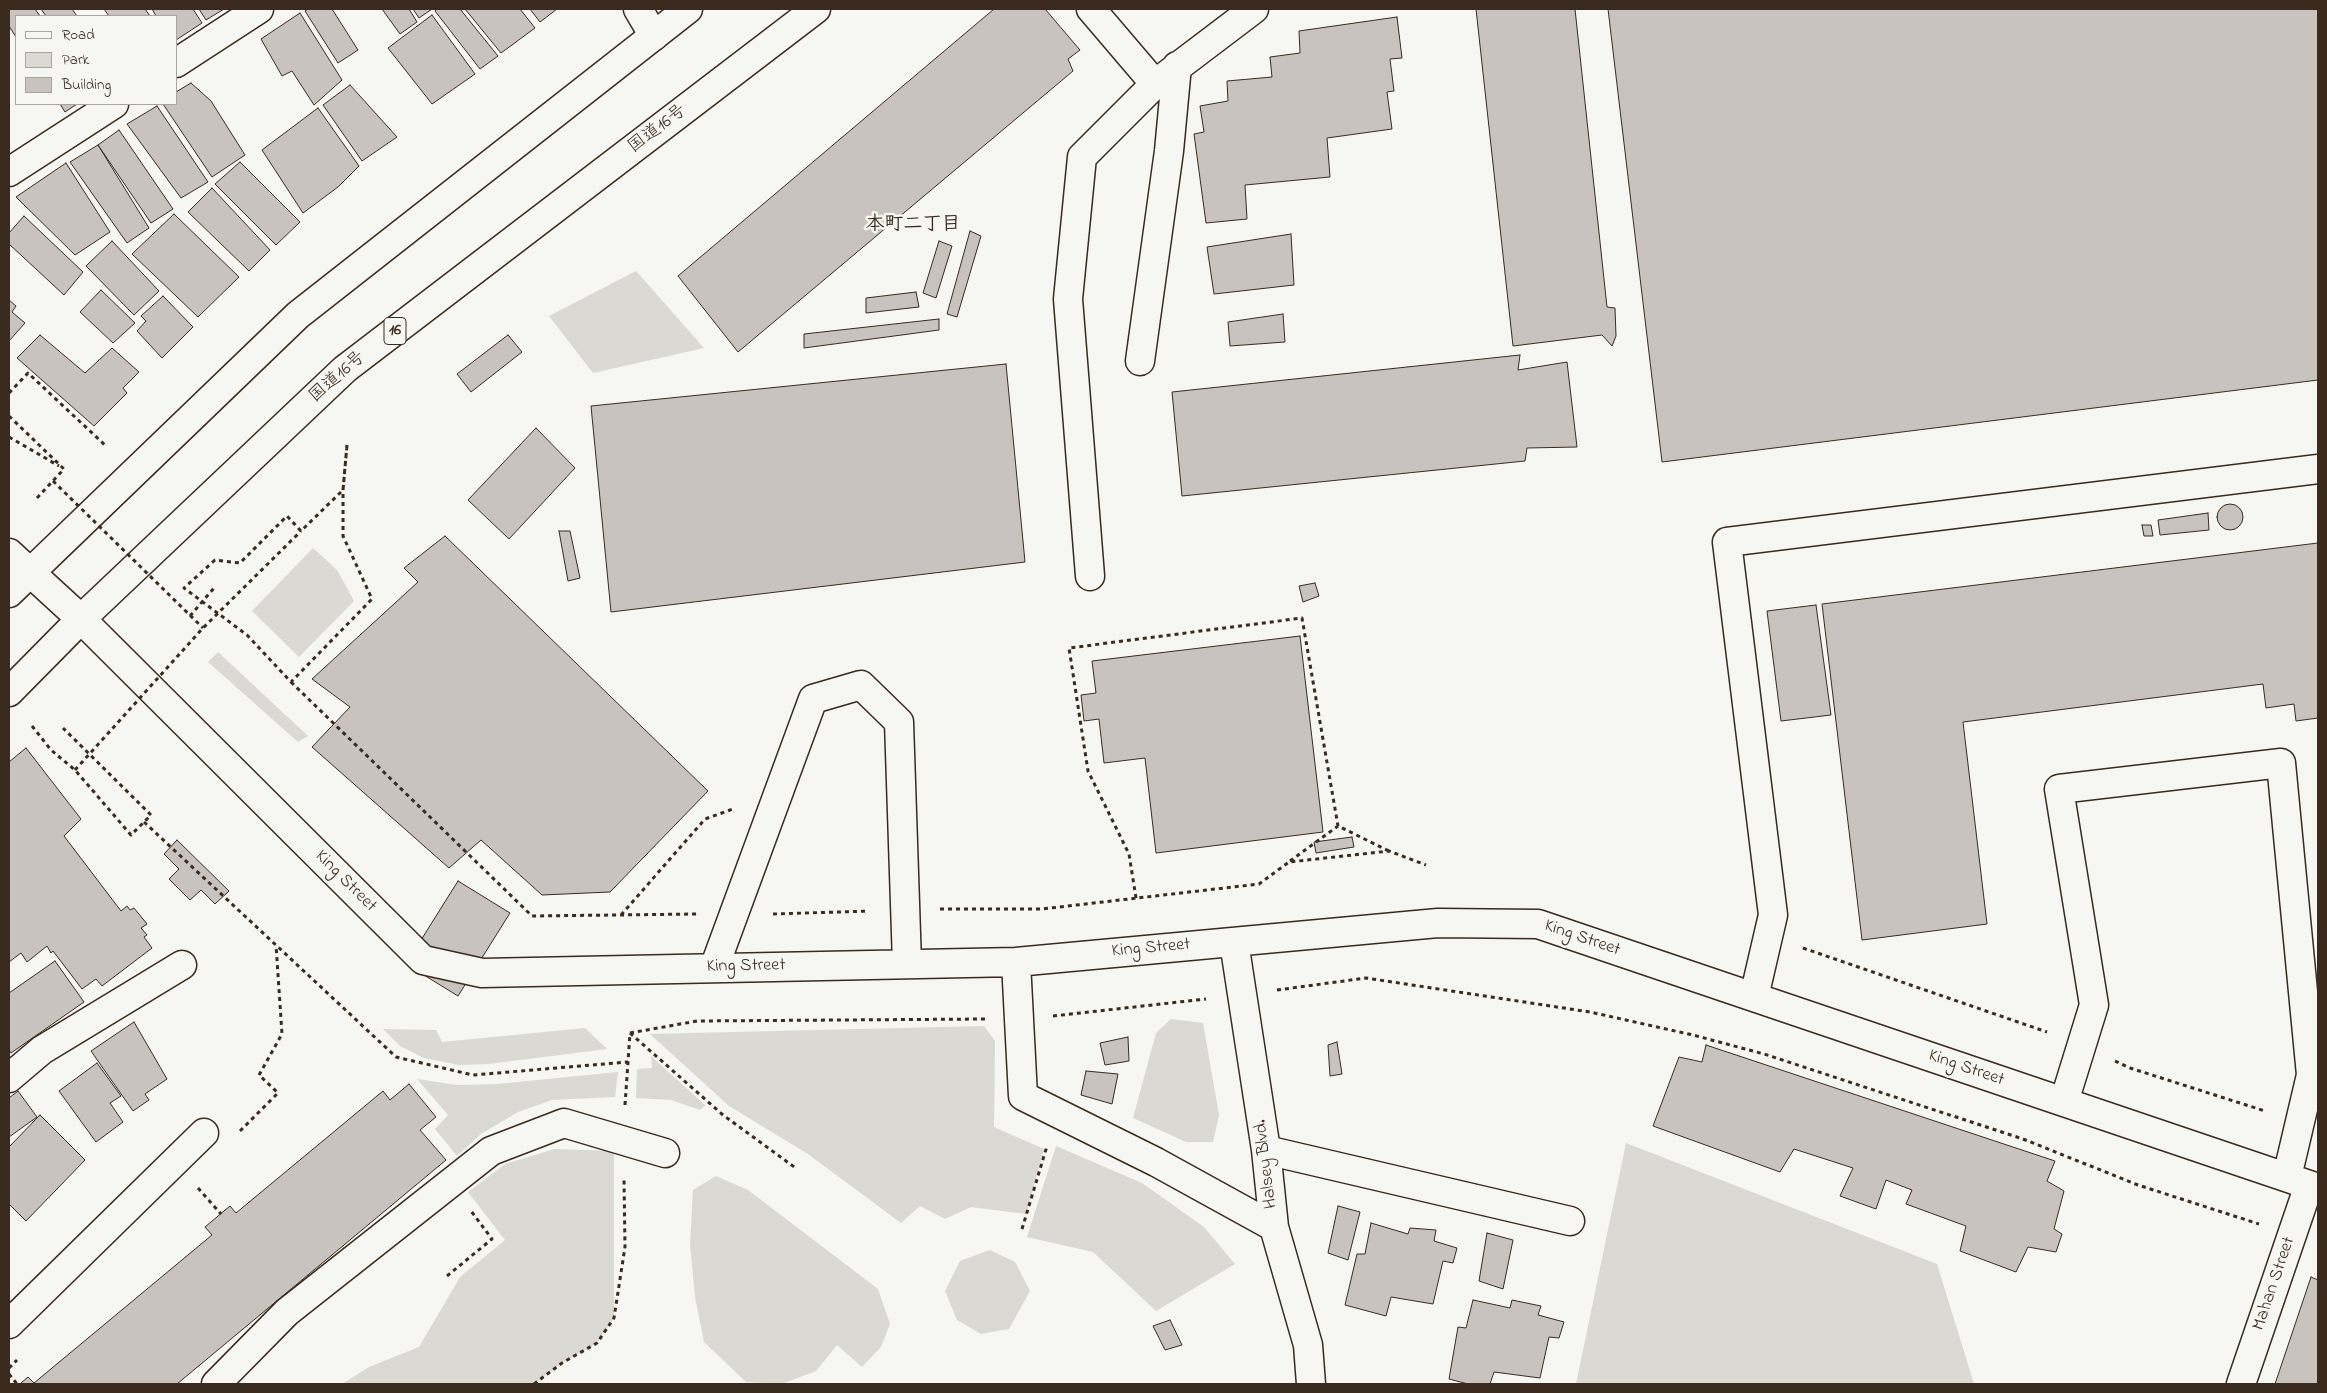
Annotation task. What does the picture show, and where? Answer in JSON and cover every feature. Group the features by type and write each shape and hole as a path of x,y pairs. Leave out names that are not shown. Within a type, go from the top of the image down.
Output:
{"main road":[{"path":"178,62 259,9"},
{"path":"638,9 654,36"},
{"path":"9,593 298,315 688,9"},
{"name":"国道16号","path":"9,692 81,619 345,369 816,9"},
{"path":"1091,9 1155,84"},
{"path":"1090,576 1068,299 1082,157 1155,84 1254,9"},
{"path":"1140,361 1169,150 1177,66"},
{"path":"9,172 112,105"},
{"path":"1754,997 1774,915 1727,542 2318,469"},
{"name":"King Street","path":"9,553 81,619 423,960 482,972 1016,962 1438,923 1538,924 2305,1183"},
{"path":"714,968 813,699 862,685 899,722 907,964"},
{"name":"Mahan Street","path":"2082,1044 2094,1005 2058,789 2281,763 2311,1075 2300,1122 2305,1183 2241,1384"},
{"name":"Halsey Blvd.","path":"1234,942 1266,1150 1274,1227 1308,1345 1311,1384"},
{"path":"1016,962 1023,1096 1156,1162 1274,1227"},
{"path":"9,1078 42,1050 182,966"},
{"path":"2064,1102 2082,1044"},
{"path":"216,1384 287,1312 491,1151 564,1123 665,1153"},
{"path":"9,1324 204,1133"},
{"path":"1266,1150 1570,1221"}],"path":[{"path":"9,393 28,373 106,446"},
{"path":"9,416 64,469"},
{"path":"9,437 64,469"},
{"path":"291,682 372,599 343,536 343,490 347,445"},
{"path":"37,498 64,469"},
{"path":"53,481 203,628"},
{"path":"74,770 203,628 343,490"},
{"path":"301,531 287,516 240,563 215,560 184,588 247,635 291,682 532,916 700,914"},
{"path":"190,616 214,588"},
{"path":"1136,898 1129,854 1088,771 1069,648 1302,618 1338,826"},
{"path":"32,726 51,750 74,770 131,835 151,816 63,728"},
{"path":"621,915 705,819 740,807"},
{"path":"144,822 396,1057 473,1075 628,1062"},
{"path":"1338,826 1389,851 1426,865"},
{"path":"1042,909 1259,884 1338,826"},
{"path":"1289,862 1389,851"},
{"path":"1768,937 2082,1044 2130,1068 2300,1122"},
{"path":"259,1075 282,1034 276,945"},
{"path":"1269,991 1366,978 1590,1012 1693,1035 1764,1054 2013,1136 2138,1184 2264,1225"},
{"path":"630,1033 698,1021 1019,1019 1210,998"},
{"path":"625,1106 630,1033"},
{"path":"630,1033 723,1115 797,1169"},
{"path":"1022,1229 1048,1143"},
{"path":"534,1384 562,1363 597,1343 614,1318 625,1247 624,1171"},
{"path":"447,1276 492,1239 450,1183"},
{"path":"9,1374 17,1384"}],"green space":[{"path":"636,271 704,348 593,373 549,316"},
{"path":"313,548 337,570 354,601 299,657 252,611"},
{"path":"218,652 308,736 298,742 208,662"},
{"path":"1171,1019 1203,1023 1219,1115 1213,1142 1186,1142 1133,1118 1156,1033"},
{"path":"984,1026 995,1041 994,1127 1044,1149 1026,1214 971,1207 945,1219 920,1206 901,1223 808,1154 729,1106 650,1034"},
{"path":"585,1028 607,1049 488,1064 459,1065 424,1058 400,1046 383,1029 436,1030 442,1042"},
{"path":"651,1056 706,1105 700,1110 671,1100 636,1098 637,1069 652,1068"},
{"path":"618,1072 615,1097 552,1100 518,1112 481,1134 457,1156 435,1129 448,1115 417,1079 457,1085 498,1084"},
{"path":"1626,1143 1937,1264 1974,1384 1576,1384"},
{"path":"1056,1146 1142,1183 1204,1227 1235,1264 1156,1311 1093,1252 1027,1237"},
{"path":"554,1149 614,1151 614,1318 597,1343 562,1363 534,1384 342,1384 369,1367 419,1347 460,1277 505,1240 468,1192 505,1164"},
{"path":"716,1176 748,1190 878,1289 890,1324 881,1347 862,1367 837,1345 816,1371 782,1384 746,1382 704,1342 695,1297 690,1244 693,1190"},
{"path":"990,1250 1015,1262 1030,1291 1009,1329 981,1334 957,1320 945,1291 960,1261"}],"building":[{"path":"9,9 35,9 39,15 15,15 15,35 9,26"},
{"path":"41,9 72,9 76,15 45,15"},
{"path":"104,9 145,9 149,15 108,15"},
{"path":"152,9 193,9 202,23 178,39 178,15 155,15"},
{"path":"199,9 224,9 206,20"},
{"path":"308,9 332,9 358,50 338,63 305,11"},
{"path":"382,9 409,9 417,22 400,34"},
{"path":"413,9 432,9 419,18"},
{"path":"437,9 460,9 498,56 480,69 435,11"},
{"path":"465,9 520,9 535,28 501,53"},
{"path":"530,9 557,9 540,22"},
{"path":"994,9 1045,9 1080,50 1068,59 1073,71 738,352 678,276"},
{"path":"1476,9 1575,9 1607,307 1615,308 1616,336 1612,346 1602,335 1513,346"},
{"path":"1608,9 2318,9 2318,380 1662,462"},
{"path":"300,13 342,80 314,105 292,71 282,76 261,39"},
{"path":"432,15 475,74 432,104 388,48"},
{"path":"1397,17 1402,58 1390,59 1394,91 1387,92 1392,129 1327,138 1330,177 1245,185 1247,219 1206,223 1194,134 1204,132 1200,106 1228,101 1227,81 1272,77 1270,57 1300,53 1299,31"},
{"path":"191,83 211,101 245,155 212,177 164,105 178,105 178,91"},
{"path":"350,85 397,137 362,161 323,105"},
{"path":"61,105 76,105 65,112"},
{"path":"157,106 208,182 181,198 127,124"},
{"path":"318,108 359,166 338,187 303,213 262,150"},
{"path":"119,130 173,209 151,223 98,145"},
{"path":"98,145 149,228 127,243 70,162"},
{"path":"240,162 300,222 276,245 215,184"},
{"path":"66,163 110,232 75,255 16,197"},
{"path":"212,188 270,250 249,271 188,212"},
{"path":"174,214 239,277 198,317 132,254"},
{"path":"24,216 83,272 64,295 9,244 9,233"},
{"path":"970,231 981,236 957,317 947,314"},
{"path":"1291,234 1294,285 1214,294 1207,247"},
{"path":"112,241 159,291 134,315 86,266"},
{"path":"939,241 952,246 936,298 923,293"},
{"path":"101,290 135,323 113,343 80,312"},
{"path":"916,292 919,307 866,313 866,298"},
{"path":"163,296 193,327 162,358 137,331 146,321 141,316"},
{"path":"9,300 16,306 12,312 25,323 9,341"},
{"path":"1283,314 1285,342 1230,346 1228,322"},
{"path":"939,319 939,330 804,348 804,334"},
{"path":"40,335 85,373 112,348 139,372 123,388 127,393 94,426 17,358"},
{"path":"508,335 522,352 471,392 457,374"},
{"path":"1520,355 1518,370 1567,362 1577,447 1527,448 1525,461 1182,496 1172,392"},
{"path":"1006,364 1025,562 611,612 591,406"},
{"path":"536,428 575,468 509,539 468,500"},
{"path":"2230,504 2239,508 2243,517 2239,526 2230,530 2221,526 2217,517 2221,508"},
{"path":"2208,513 2209,530 2160,535 2158,520"},
{"path":"2142,525 2151,525 2153,536 2144,536"},
{"path":"559,531 570,531 580,578 568,581"},
{"path":"445,536 708,791 610,892 542,895 481,840 449,868 312,747 350,707 312,679 418,582 404,568"},
{"path":"2318,543 2318,718 2296,721 2294,704 2266,708 2263,684 1963,722 1987,924 1862,940 1822,604"},
{"path":"1315,583 1319,596 1303,602 1299,586"},
{"path":"1816,605 1831,715 1781,721 1767,611"},
{"path":"1300,636 1323,832 1156,853 1145,758 1104,763 1099,719 1084,721 1081,695 1096,693 1092,661"},
{"path":"26,748 81,819 64,836 121,911 127,906 130,910 134,908 147,924 141,928 147,935 144,937 152,948 102,986 96,979 82,989 47,946 27,962 21,953 9,962 9,762"},
{"path":"1352,837 1354,847 1316,853 1314,842"},
{"path":"177,840 229,891 215,904 201,890 190,900 169,879 179,869 164,854"},
{"path":"458,881 510,913 458,996 406,964"},
{"path":"55,961 84,1002 11,1053 9,1050 9,993"},
{"path":"134,1022 167,1079 145,1094 149,1100 133,1111 91,1051"},
{"path":"1128,1037 1129,1061 1105,1065 1100,1043"},
{"path":"1337,1042 1342,1074 1330,1076 1328,1045"},
{"path":"1706,1045 2055,1161 2047,1181 2064,1191 2054,1229 2062,1234 2056,1252 2028,1247 2016,1272 1960,1251 1966,1226 1906,1204 1912,1190 1886,1180 1876,1209 1840,1196 1853,1168 1794,1149 1780,1172 1653,1126 1679,1057 1702,1062"},
{"path":"97,1063 121,1096 110,1103 123,1122 96,1142 59,1091"},
{"path":"1086,1071 1118,1074 1112,1104 1081,1095"},
{"path":"409,1084 436,1117 420,1130 446,1160 177,1384 20,1384 28,1377 34,1383 212,1235 205,1227 230,1206 236,1213 383,1091 390,1100"},
{"path":"18,1091 37,1117 9,1137 9,1098"},
{"path":"40,1115 85,1160 26,1221 9,1204 9,1147"},
{"path":"1338,1206 1360,1212 1348,1260 1328,1253"},
{"path":"1371,1223 1408,1234 1410,1228 1436,1230 1434,1241 1457,1248 1453,1263 1443,1261 1433,1304 1391,1297 1386,1316 1345,1305 1357,1254 1365,1254"},
{"path":"1487,1233 1513,1240 1503,1289 1479,1281"},
{"path":"2311,1277 2318,1280 2318,1384 2275,1384"},
{"path":"1473,1300 1510,1308 1512,1300 1541,1306 1538,1315 1564,1322 1559,1338 1549,1337 1540,1378 1494,1372 1490,1384 1468,1384 1449,1379 1458,1327 1466,1328"},
{"path":"1170,1320 1182,1345 1165,1350 1153,1326"}],"district":[{"name":"本町二丁目","path":"913,226"}]}
